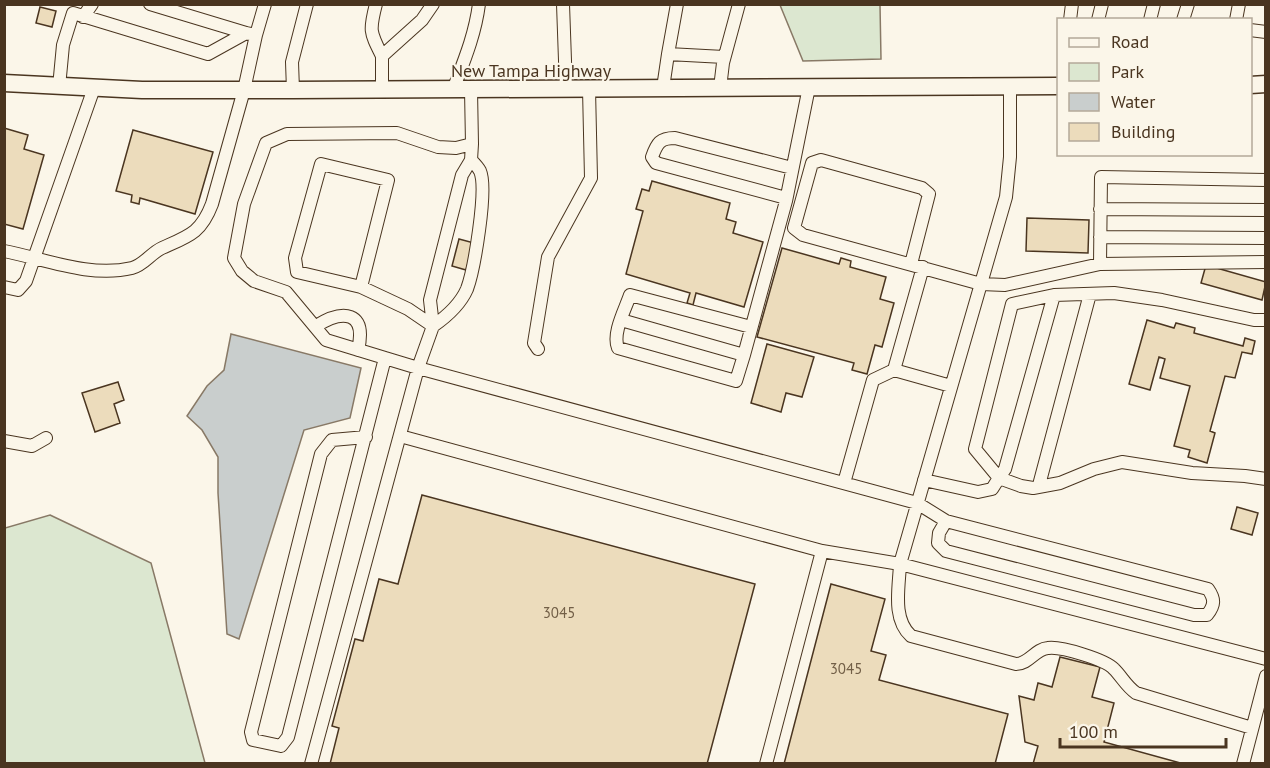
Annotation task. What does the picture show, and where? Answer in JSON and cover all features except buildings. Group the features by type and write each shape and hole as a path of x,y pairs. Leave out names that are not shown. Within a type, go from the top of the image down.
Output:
{"main road":[{"name":"New Tampa Highway","path":"4,83 59,87 244,90 1057,86"}],"street":[{"path":"83,16 92,4"},
{"path":"150,4 251,34"},
{"path":"4,251 92,269 126,269 134,267 159,250 194,232 206,220 212,204 244,90 251,34 265,4"},
{"path":"293,90 292,63 307,4"},
{"path":"376,4 371,31 372,38 382,56 382,90"},
{"path":"382,56 422,20 433,4"},
{"path":"453,90 472,42 479,4"},
{"path":"563,4 566,89"},
{"path":"663,88 677,4"},
{"path":"720,88 724,57 739,4"},
{"path":"59,87 63,45 73,13 208,54 251,34"},
{"path":"668,54 724,57"},
{"path":"1010,86 1010,157 1007,191 900,564 899,620 902,628 911,636 1016,664 1022,664 1038,651 1057,648 1108,663 1116,670 1128,688 1136,693 1252,728"},
{"path":"751,327 630,295 616,341 618,348 736,381 744,355 786,198 809,87"},
{"path":"4,287 18,290 23,286 94,88"},
{"path":"538,349 534,343 548,257 591,178 589,89"},
{"path":"311,764 418,368 433,326 430,300 462,175 471,160 471,90"},
{"path":"472,144 456,148 438,147 396,134 287,134 266,143 244,204 234,258 242,271 254,281 286,292 326,340 418,368 917,503 946,521 1208,589 1213,597 1213,608 1207,615 1194,615 946,551 938,543 939,532 946,521"},
{"path":"786,198 656,163 652,157 657,142 664,138 675,138 792,168"},
{"path":"433,326 449,315 466,291 477,251 482,197 480,172 471,160"},
{"path":"911,264 929,194 922,188 844,166 821,160 812,163 794,228 803,235 981,284 1005,285 1100,264 1266,262"},
{"path":"361,287 388,180 321,164 295,258 297,272 361,287 408,309 433,326"},
{"path":"1100,264 1101,177 1266,180"},
{"path":"1100,209 1266,210"},
{"path":"1100,237 1266,238"},
{"path":"894,370 923,267"},
{"path":"1266,320 1254,320 1123,294 1086,292 1054,295 1012,304 975,449 999,478 1032,488 1060,483 1094,469 1122,462 1192,473 1266,479"},
{"path":"1039,485 1090,294"},
{"path":"924,480 978,492 992,489 1005,469 1054,295"},
{"path":"316,326 336,316 351,317 360,325 358,350"},
{"path":"621,320 744,355"},
{"path":"366,437 332,440 321,454 251,732 253,740 281,746 288,737 366,437 386,358"},
{"path":"844,483 873,380 894,370 951,386"},
{"path":"400,436 822,551 900,564 1266,660"},
{"path":"4,441 32,446 46,438"},
{"path":"766,764 822,551"},
{"path":"1243,764 1266,676"}],"green space":[{"path":"780,5 880,5 881,59 803,61"},
{"path":"50,515 151,563 205,763 5,763 5,528"}],"water":[{"path":"231,334 361,368 350,418 304,430 239,639 227,634 218,493 218,457 202,430 187,416 207,386 224,370"}]}
